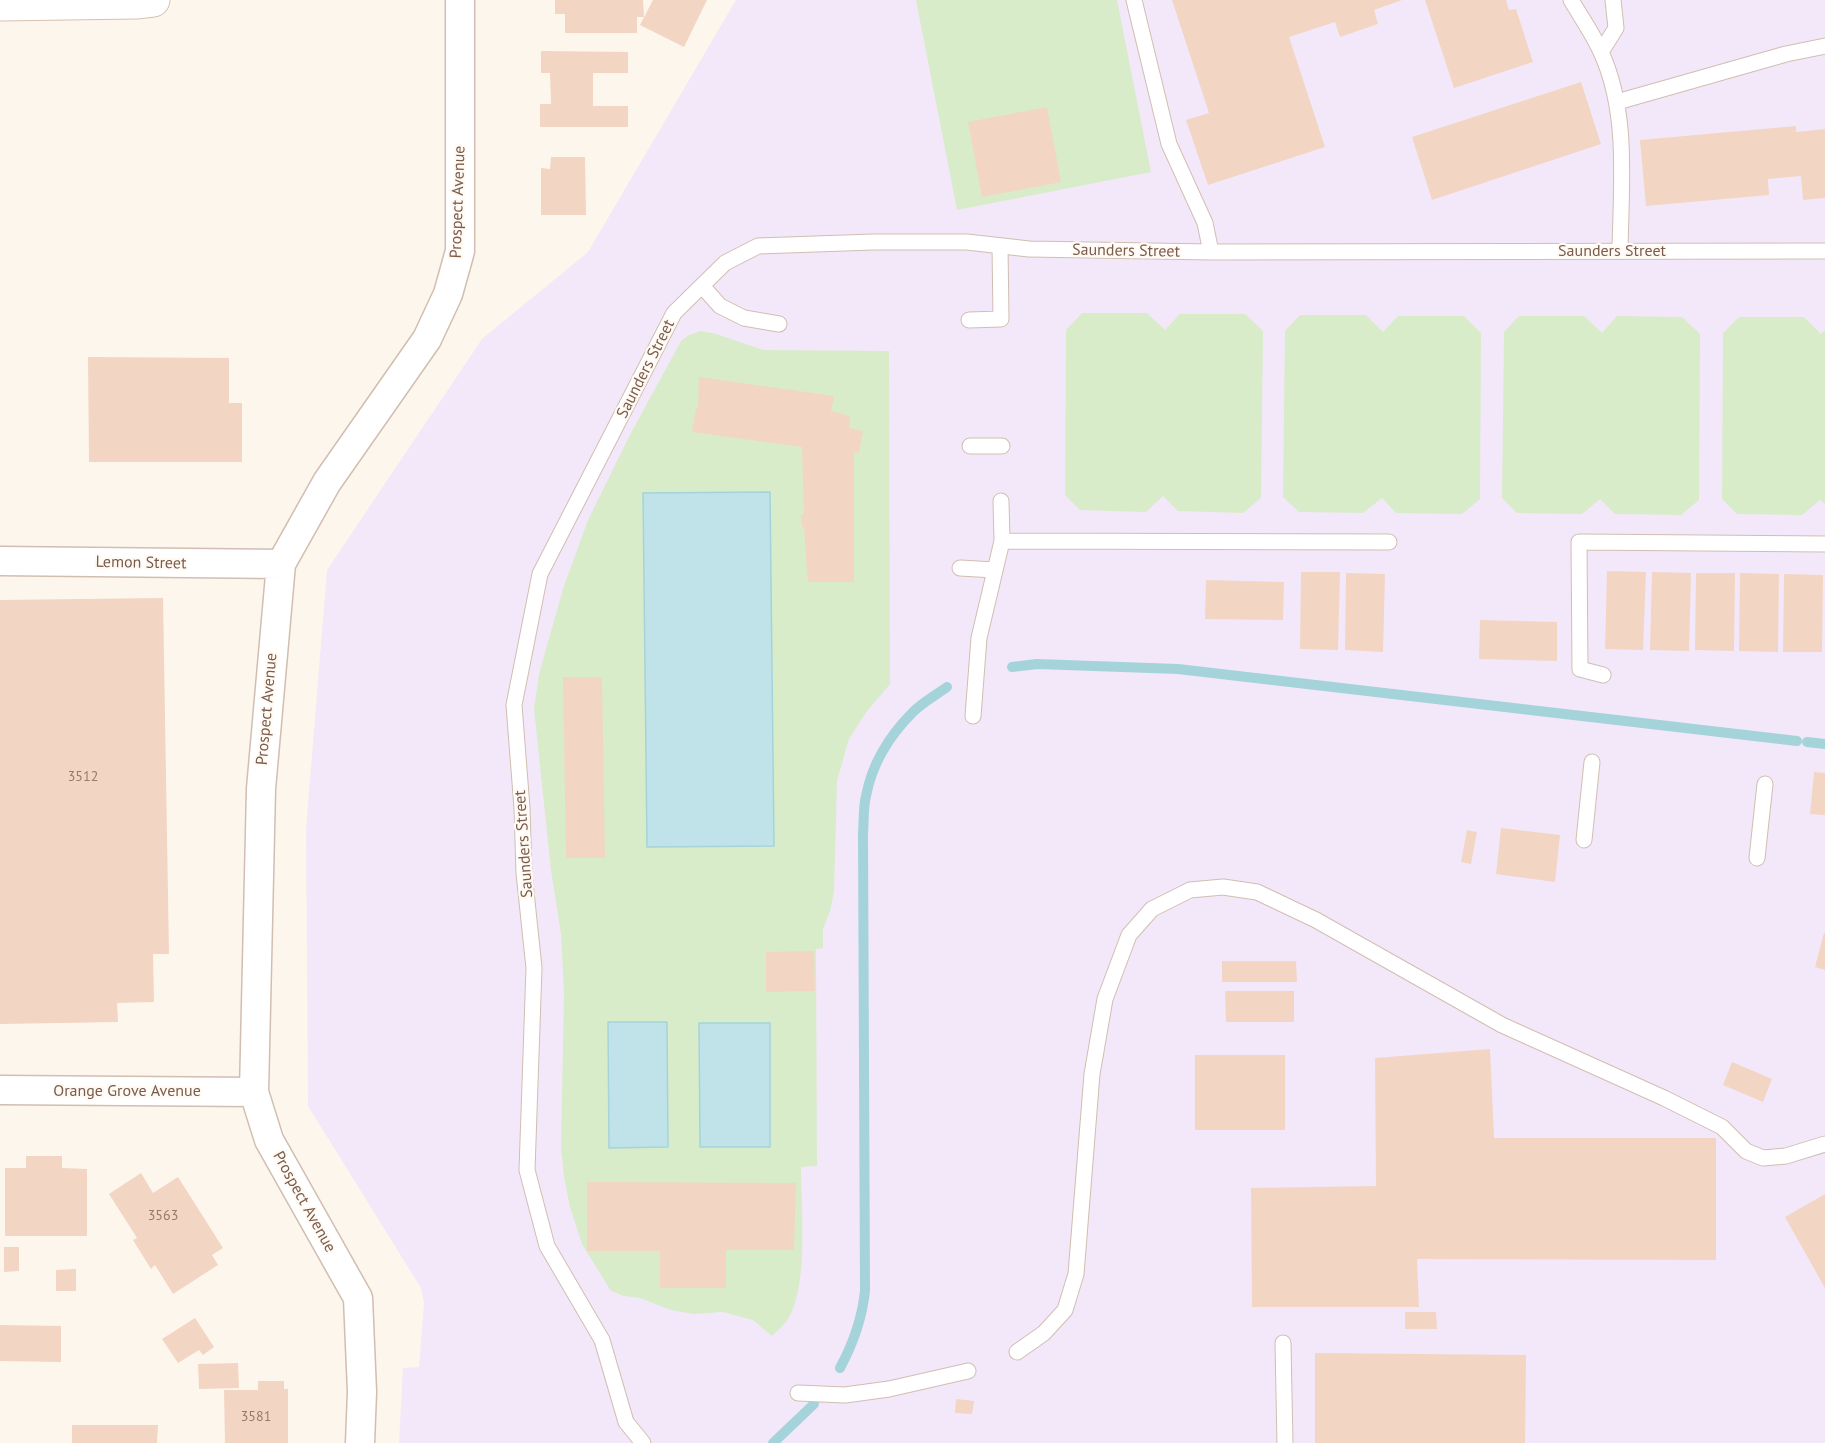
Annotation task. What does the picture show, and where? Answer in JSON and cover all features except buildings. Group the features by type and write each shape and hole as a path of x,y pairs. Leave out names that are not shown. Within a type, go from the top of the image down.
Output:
{"main road":[{"path":"0,4 153,0"}],"street":[{"name":"Prospect Avenue","path":"360,1443 362,1392 358,1298 269,1140 254,1092 261,789 281,564 327,482 427,339 448,294 460,251 460,0"},
{"name":"Lemon Street","path":"0,561 281,564"},
{"name":"Orange Grove Avenue","path":"0,1090 254,1092"}],"lane":[{"path":"1134,0 1169,144 1205,223 1211,252"},
{"path":"1571,0 1601,52 1617,102 1622,166 1620,251"},
{"path":"1601,52 1616,28 1613,0"},
{"path":"1617,102 1786,54 1825,46"},
{"name":"Saunders Street","path":"643,1443 626,1422 602,1340 547,1245 527,1170 534,968 524,873 522,808 514,705 540,574 675,313 725,263 758,246 967,242 1029,249 1211,252 1825,251"},
{"path":"969,320 1001,319 1000,246"},
{"path":"703,286 720,306 744,318 779,324"},
{"path":"969,446 1002,446"},
{"path":"973,716 979,638 1002,541 1001,501"},
{"path":"1002,541 1389,542"},
{"path":"1603,675 1580,669 1579,542 1825,543"},
{"path":"960,568 995,570"},
{"path":"1584,840 1592,762"},
{"path":"1757,858 1765,784"},
{"path":"1017,1352 1044,1333 1065,1310 1077,1274 1092,1074 1105,999 1129,935 1152,909 1190,890 1223,887 1257,892 1316,920 1502,1024 1722,1127 1746,1151 1763,1158 1786,1156 1825,1144"},
{"path":"1284,1343 1285,1443"},
{"path":"798,1393 845,1395 889,1389 968,1371"}],"shaded area":[{"path":"736,0 1825,0 1825,1443 399,1443 403,1368 419,1367 424,1303 421,1288 308,1106 306,829 327,570 482,339 588,252"}],"green space":[{"path":"916,0 1117,0 1151,172 957,210"},
{"path":"1082,313 1147,313 1165,330 1180,314 1245,314 1263,331 1261,498 1243,513 1178,511 1163,496 1146,512 1080,510 1065,495 1066,330"},
{"path":"1300,315 1366,315 1383,332 1398,316 1464,316 1481,333 1480,499 1462,514 1396,513 1382,498 1363,513 1299,512 1283,497 1285,331"},
{"path":"1519,316 1584,316 1602,333 1617,316 1682,317 1700,334 1699,500 1681,515 1615,514 1600,499 1582,514 1517,513 1502,498 1504,332"},
{"path":"1739,317 1804,317 1821,334 1825,330 1825,504 1820,500 1802,515 1737,514 1722,499 1723,333"},
{"path":"701,331 763,350 889,351 890,684 867,711 849,739 837,781 834,892 823,929 823,948 816,949 817,1166 801,1167 802,1245 799,1287 788,1319 772,1336 753,1320 723,1312 694,1314 671,1310 640,1298 624,1296 611,1291 582,1244 570,1207 561,1147 564,993 561,934 551,870 534,709 539,674 563,589 588,520 631,433 681,341"}],"water":[{"path":"770,492 774,846 647,847 643,493"},
{"path":"608,1022 667,1022 668,1147 609,1148"},
{"path":"699,1023 770,1023 770,1147 700,1147"}],"waterway":[{"path":"1012,667 1037,664 1178,669 1797,741"},
{"path":"840,1368 856,1331 865,1291 863,834 865,801 877,761 890,740 917,708 947,687"},
{"path":"1807,742 1825,744"},
{"path":"773,1443 814,1404"}]}
